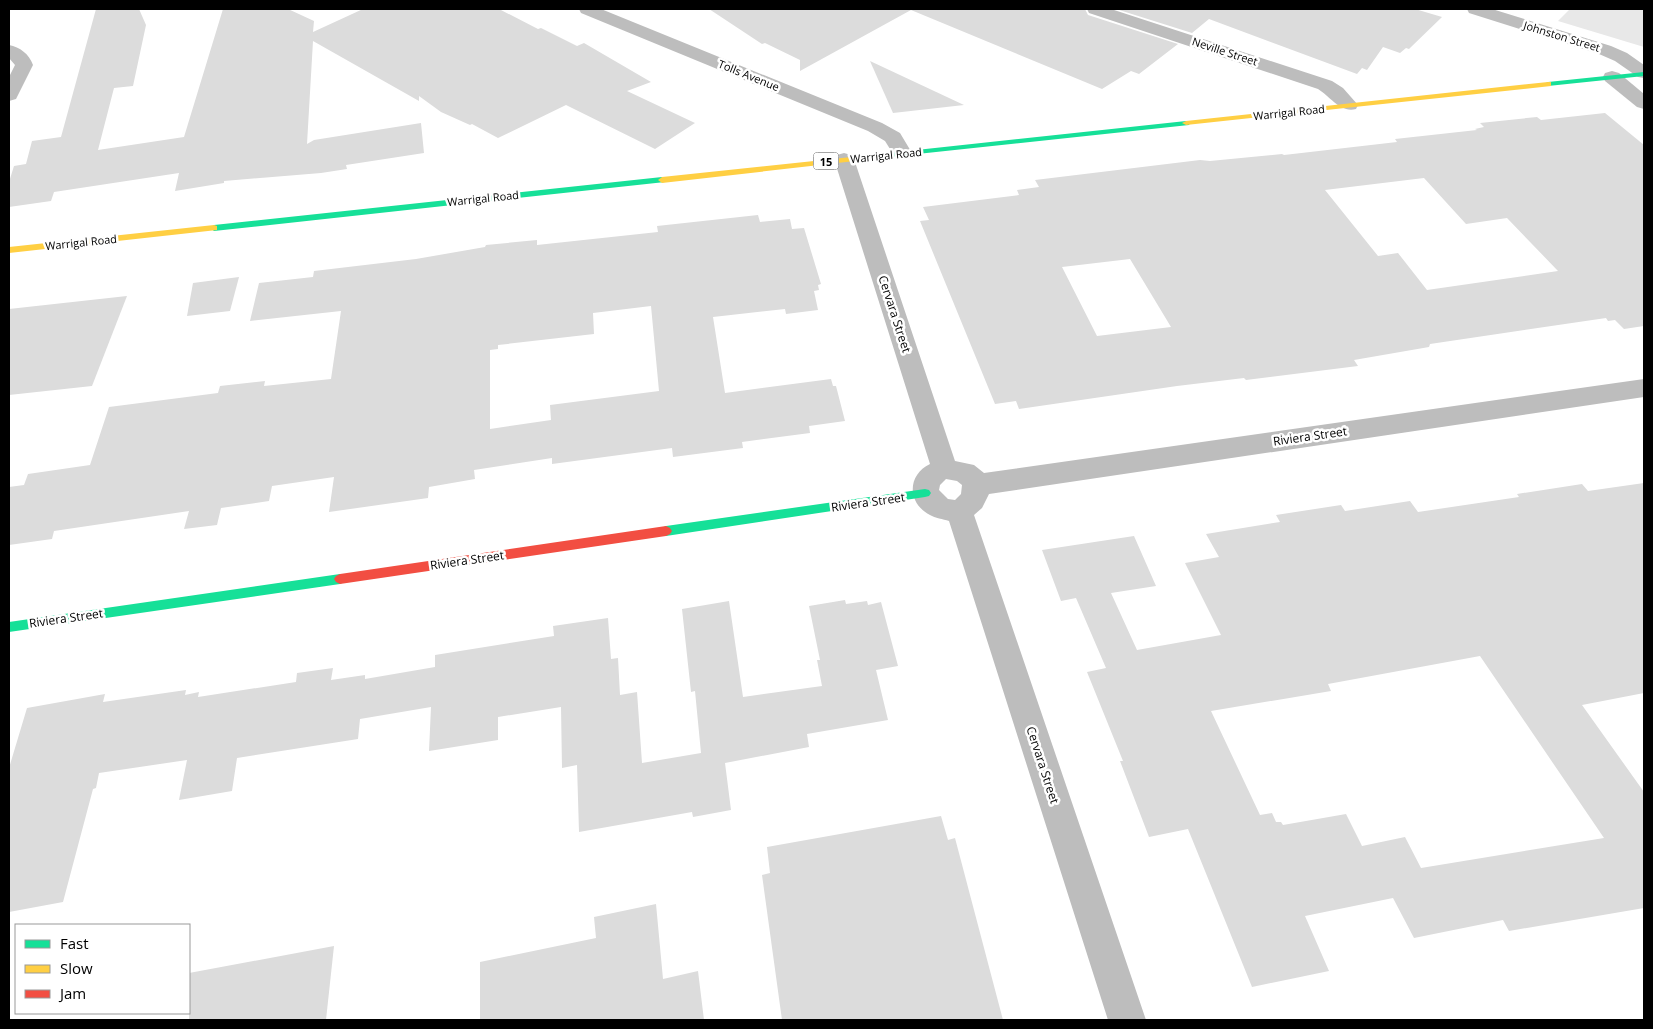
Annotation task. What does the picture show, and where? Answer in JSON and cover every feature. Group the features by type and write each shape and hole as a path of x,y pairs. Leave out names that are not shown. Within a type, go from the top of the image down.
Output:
{"main road":[{"name":"Warrigal Road","path":"9,250 1644,74"},
{"name":"Riviera Street","path":"9,626 925,493"}],"street":[{"name":"Tolls Avenue","path":"588,9 875,127 892,137 902,153"},
{"name":"Neville Street","path":"1095,9 1325,85 1336,92 1349,105"},
{"name":"Johnston Street","path":"1475,9 1605,50 1620,57 1644,74"},
{"path":"9,50 22,59 24,65 9,95"},
{"path":"1612,77 1644,103"},
{"name":"Cervara Street","path":"844,159 945,469"},
{"name":"Riviera Street","path":"967,497 1644,388"},
{"path":"945,469 964,472 973,480 967,497 951,510 935,505 925,493 926,482 929,478 945,469"},
{"name":"Cervara Street","path":"967,497 1127,1020"}],"shaded area":[{"path":"1570,9 1644,9 1644,47 1558,21"}],"building":[{"path":"96,9 139,9 146,25 133,86 114,88 98,150 184,137 223,9 288,9 314,21 313,32 363,9 499,9 577,46 584,43 651,82 627,91 695,123 655,149 566,105 498,138 472,124 470,125 441,112 419,96 419,101 313,41 307,144 314,140 421,123 424,153 346,165 347,169 321,173 224,181 224,183 175,191 179,173 54,192 51,201 9,207 9,182 14,166 26,164 32,141 61,137"},
{"path":"709,9 1085,9 1088,15 1178,44 1139,74 1131,71 1102,89 911,10 800,71 800,60 765,43 762,44"},
{"path":"1116,9 1415,9 1442,17 1409,49 1406,48 1400,53 1383,47 1367,70 1362,68 1357,74 1209,19 1192,33"},
{"path":"870,61 964,105 893,113"},
{"path":"1605,113 1644,145 1644,326 1624,329 1615,320 1608,321 1606,318 1430,344 1429,347 1354,360 1358,366 1246,380 1244,378 1177,386 1019,409 1016,401 995,404 920,221 929,220 923,207 1019,195 1017,190 1039,187 1035,180 1200,160 1210,161 1284,155 1397,142 1395,139 1477,130 1475,129 1484,127 1480,123 1537,117 1541,120","holes":["1424,178 1466,224 1507,218 1558,271 1427,290 1398,253 1378,256 1325,190","1130,259 1171,327 1097,336 1062,267"]},
{"path":"758,215 760,222 790,219 792,229 804,228 821,284 818,285 819,290 814,291 818,310 786,314 785,309 713,317 725,393 831,379 833,386 836,386 845,421 809,426 810,433 742,442 743,448 673,457 672,448 552,464 552,458 474,470 475,479 429,487 428,498 329,512 334,477 272,486 269,501 221,508 217,525 184,529 189,511 54,531 52,539 9,545 9,487 24,485 28,474 90,465 109,407 218,393 220,386 265,381 264,386 331,379 341,311 250,321 259,283 313,277 314,271 416,259 485,247 486,245 537,240 537,245 658,232 657,226","holes":["651,306 659,391 550,405 551,420 490,429 490,350 498,349 498,345 594,334 593,313"]},
{"path":"239,277 230,311 187,316 193,283"},
{"path":"127,296 92,386 9,395 9,309"},
{"path":"1644,483 1644,693 1582,705 1644,792 1644,908 1509,931 1503,920 1414,938 1393,898 1305,916 1329,971 1252,987 1188,829 1149,837 1120,761 1123,761 1087,672 1106,668 1076,598 1061,601 1042,550 1134,536 1156,586 1111,593 1137,650 1221,635 1185,563 1219,557 1206,534 1280,522 1276,515 1341,505 1345,511 1410,501 1418,512 1519,497 1517,494 1582,484 1588,491","holes":["1480,656 1604,838 1421,868 1405,837 1362,846 1346,814 1283,825 1281,822 1276,822 1272,813 1260,815 1211,711 1331,691 1328,684"]},
{"path":"845,600 846,604 867,601 868,605 881,602 898,666 876,670 888,720 807,734 809,747 725,763 731,810 693,817 692,812 579,832 577,765 562,768 561,707 498,717 498,740 429,751 431,707 360,719 358,739 237,758 232,791 179,800 187,760 99,773 63,902 9,912 9,768 27,708 105,694 103,702 186,690 185,695 199,692 198,697 296,682 297,673 333,668 331,680 365,675 365,679 435,667 435,655 554,636 553,626 608,618 611,659 618,658 620,695 637,692 642,763 701,753 695,691 691,692 682,609 729,601 743,697 822,686 817,660 820,660 809,606"},
{"path":"941,816 948,840 955,838 1003,1020 782,1020 762,875 770,873 767,847"},
{"path":"656,904 663,979 698,971 704,1020 480,1020 480,962 596,938 594,917"},
{"path":"334,946 326,1020 189,1020 190,973"}],"traffic: fast":[{"path":"1548,84 1644,74"},
{"path":"861,158 1186,123"},
{"path":"214,228 662,180"},
{"path":"666,531 925,493"},
{"path":"9,627 340,579"}],"traffic: slow":[{"path":"1186,123 1548,84"},
{"path":"662,180 861,158"},
{"path":"9,250 214,228"}],"traffic: jam":[{"path":"340,579 666,531"}]}
